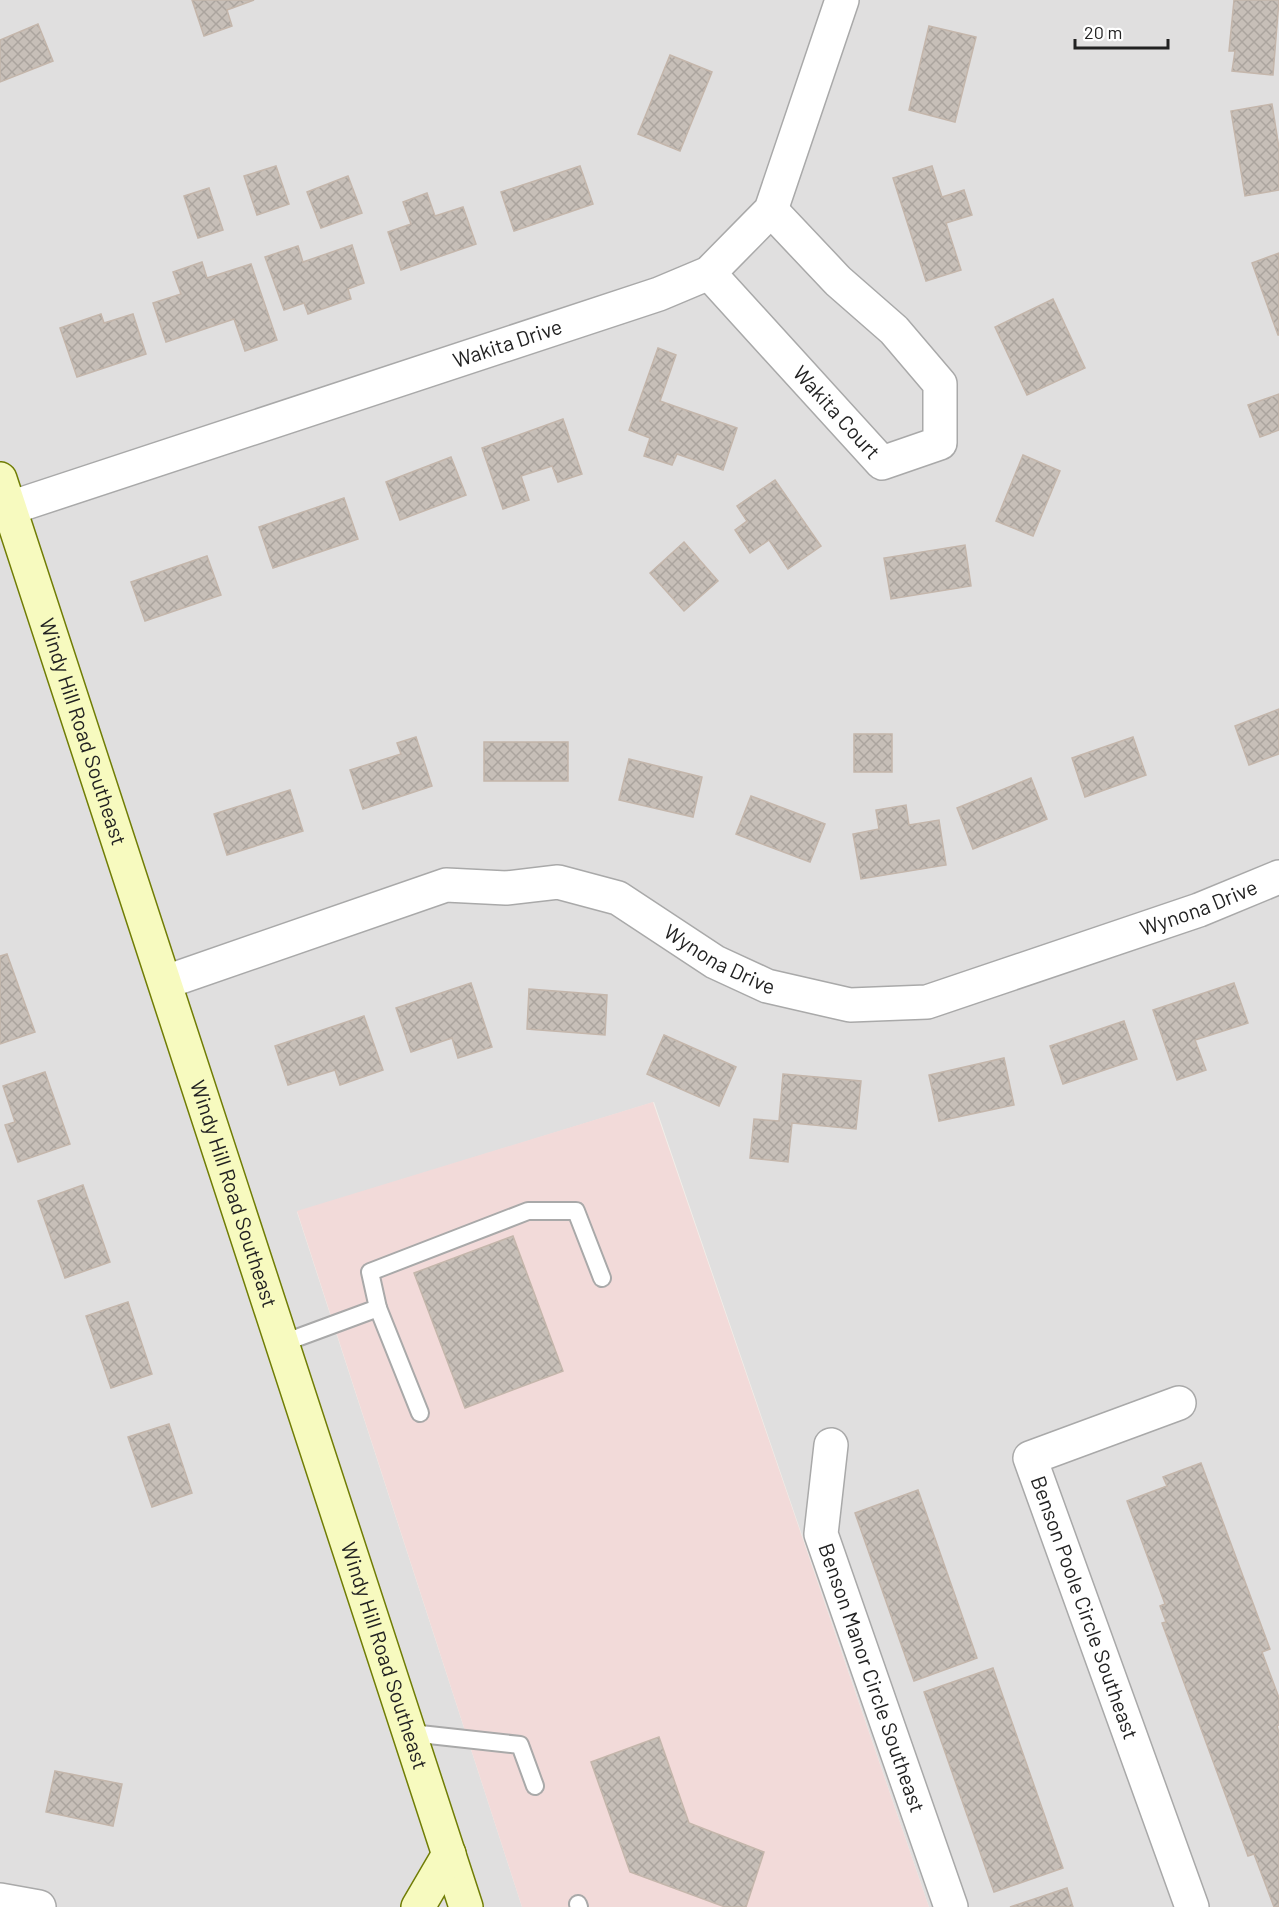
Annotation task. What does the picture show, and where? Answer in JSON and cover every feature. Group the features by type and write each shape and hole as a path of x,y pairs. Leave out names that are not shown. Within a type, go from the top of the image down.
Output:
{"main road":[{"name":"Windy Hill Road Southeast","path":"5,494 466,1907"},
{"path":"418,1907 449,1854"}],"street":[{"name":"Wakita Drive","path":"5,494 659,294 709,273 771,210 842,0"},
{"name":"Wakita Court","path":"709,273 882,463 940,443 940,384 894,330 838,281 771,210"},
{"name":"Wynona Drive","path":"166,982 446,885 506,888 558,882 618,898 715,962 767,986 850,1005 927,1002 1199,910 1279,877"},
{"name":"Benson Poole Circle Southeast","path":"1179,1404 1030,1458 1192,1907"},
{"name":"Benson Manor Circle Southeast","path":"831,1445 821,1534 951,1907"},
{"path":"0,1900 39,1907"}],"lane":[{"path":"420,1413 378,1308 370,1272 528,1211 576,1211 602,1278"},
{"path":"283,1343 378,1308"},
{"path":"411,1733 520,1745 535,1786"}],"shaded area":[{"path":"0,0 1279,0 1279,1907 929,1907 654,1102 297,1212 522,1907 0,1907"},
{"path":"653,1102 929,1907 522,1907 297,1211"}],"building":[{"path":"192,0 254,0 227,10 232,26 204,36"},
{"path":"1234,0 1279,0 1273,75 1232,71 1235,51 1229,51"},
{"path":"38,24 53,61 0,82 0,40"},
{"path":"929,26 976,37 955,122 909,110"},
{"path":"670,55 712,72 680,151 638,134"},
{"path":"1272,104 1279,148 1279,190 1245,196 1231,111"},
{"path":"276,166 289,204 257,215 244,176"},
{"path":"580,166 593,204 514,231 501,192"},
{"path":"932,166 942,197 964,190 972,215 946,223 961,270 926,281 893,178"},
{"path":"348,176 362,213 321,228 307,192"},
{"path":"209,188 223,230 198,238 184,196"},
{"path":"427,193 435,216 463,207 476,244 401,270 388,232 411,224 403,202"},
{"path":"352,245 364,283 348,289 351,299 308,314 304,303 284,310 265,257 298,246 303,262"},
{"path":"1279,253 1279,335 1278,335 1252,263"},
{"path":"202,262 207,278 251,264 277,340 245,351 234,319 166,342 153,303 181,294 173,272"},
{"path":"1053,299 1085,368 1027,395 995,327"},
{"path":"101,314 104,323 133,314 146,354 77,377 60,328"},
{"path":"658,348 676,355 660,401 737,428 723,470 677,454 672,465 644,456 650,438 629,430"},
{"path":"1279,394 1279,430 1260,437 1248,405"},
{"path":"563,419 582,474 558,482 552,466 521,476 529,500 503,509 482,448"},
{"path":"1023,455 1060,471 1033,536 996,521"},
{"path":"451,457 466,495 400,520 386,482"},
{"path":"775,480 821,546 788,569 769,540 750,553 735,530 747,521 737,506"},
{"path":"344,498 358,539 273,568 259,527"},
{"path":"684,542 718,581 684,611 650,573"},
{"path":"965,545 971,586 891,599 884,558"},
{"path":"207,556 221,595 145,621 131,582"},
{"path":"1279,709 1279,754 1249,765 1235,726"},
{"path":"854,734 892,734 892,772 854,772"},
{"path":"416,737 432,786 363,809 350,770 401,754 397,743"},
{"path":"1133,737 1146,775 1085,797 1072,758"},
{"path":"484,742 568,742 568,781 484,781"},
{"path":"629,759 702,777 693,817 619,800"},
{"path":"1031,778 1047,819 973,849 957,808"},
{"path":"290,790 303,831 227,855 214,814"},
{"path":"751,796 825,824 810,862 736,834"},
{"path":"906,805 909,825 939,820 946,865 861,879 853,834 879,829 876,810"},
{"path":"7,954 35,1032 0,1044 0,956"},
{"path":"471,983 492,1047 458,1058 452,1038 411,1052 396,1008"},
{"path":"1234,983 1248,1023 1195,1040 1206,1070 1177,1080 1153,1010"},
{"path":"529,989 607,995 605,1035 527,1029"},
{"path":"364,1016 383,1070 340,1085 335,1070 288,1085 275,1046"},
{"path":"1124,1021 1137,1059 1063,1084 1050,1046"},
{"path":"664,1035 736,1067 719,1106 647,1074"},
{"path":"1004,1058 1014,1105 939,1121 929,1075"},
{"path":"45,1072 70,1144 18,1162 5,1125 15,1122 3,1086"},
{"path":"783,1074 861,1081 856,1129 792,1123 788,1162 750,1158 754,1119 779,1121"},
{"path":"83,1185 110,1262 65,1278 38,1201"},
{"path":"513,1236 563,1371 465,1408 414,1273"},
{"path":"128,1302 152,1374 111,1388 86,1316"},
{"path":"169,1424 192,1493 152,1507 128,1437"},
{"path":"1201,1463 1270,1649 1262,1652 1279,1698 1279,1725 1277,1726 1279,1732 1279,1907 1274,1907 1254,1854 1248,1856 1162,1623 1166,1622 1160,1606 1165,1604 1127,1501 1167,1486 1163,1477"},
{"path":"918,1490 977,1658 914,1681 855,1513"},
{"path":"993,1668 1063,1868 994,1892 924,1692"},
{"path":"659,1737 689,1823 764,1852 746,1907 725,1907 630,1872 591,1762"},
{"path":"55,1771 122,1784 113,1826 46,1812"},
{"path":"1067,1888 1073,1907 1010,1907"}]}
